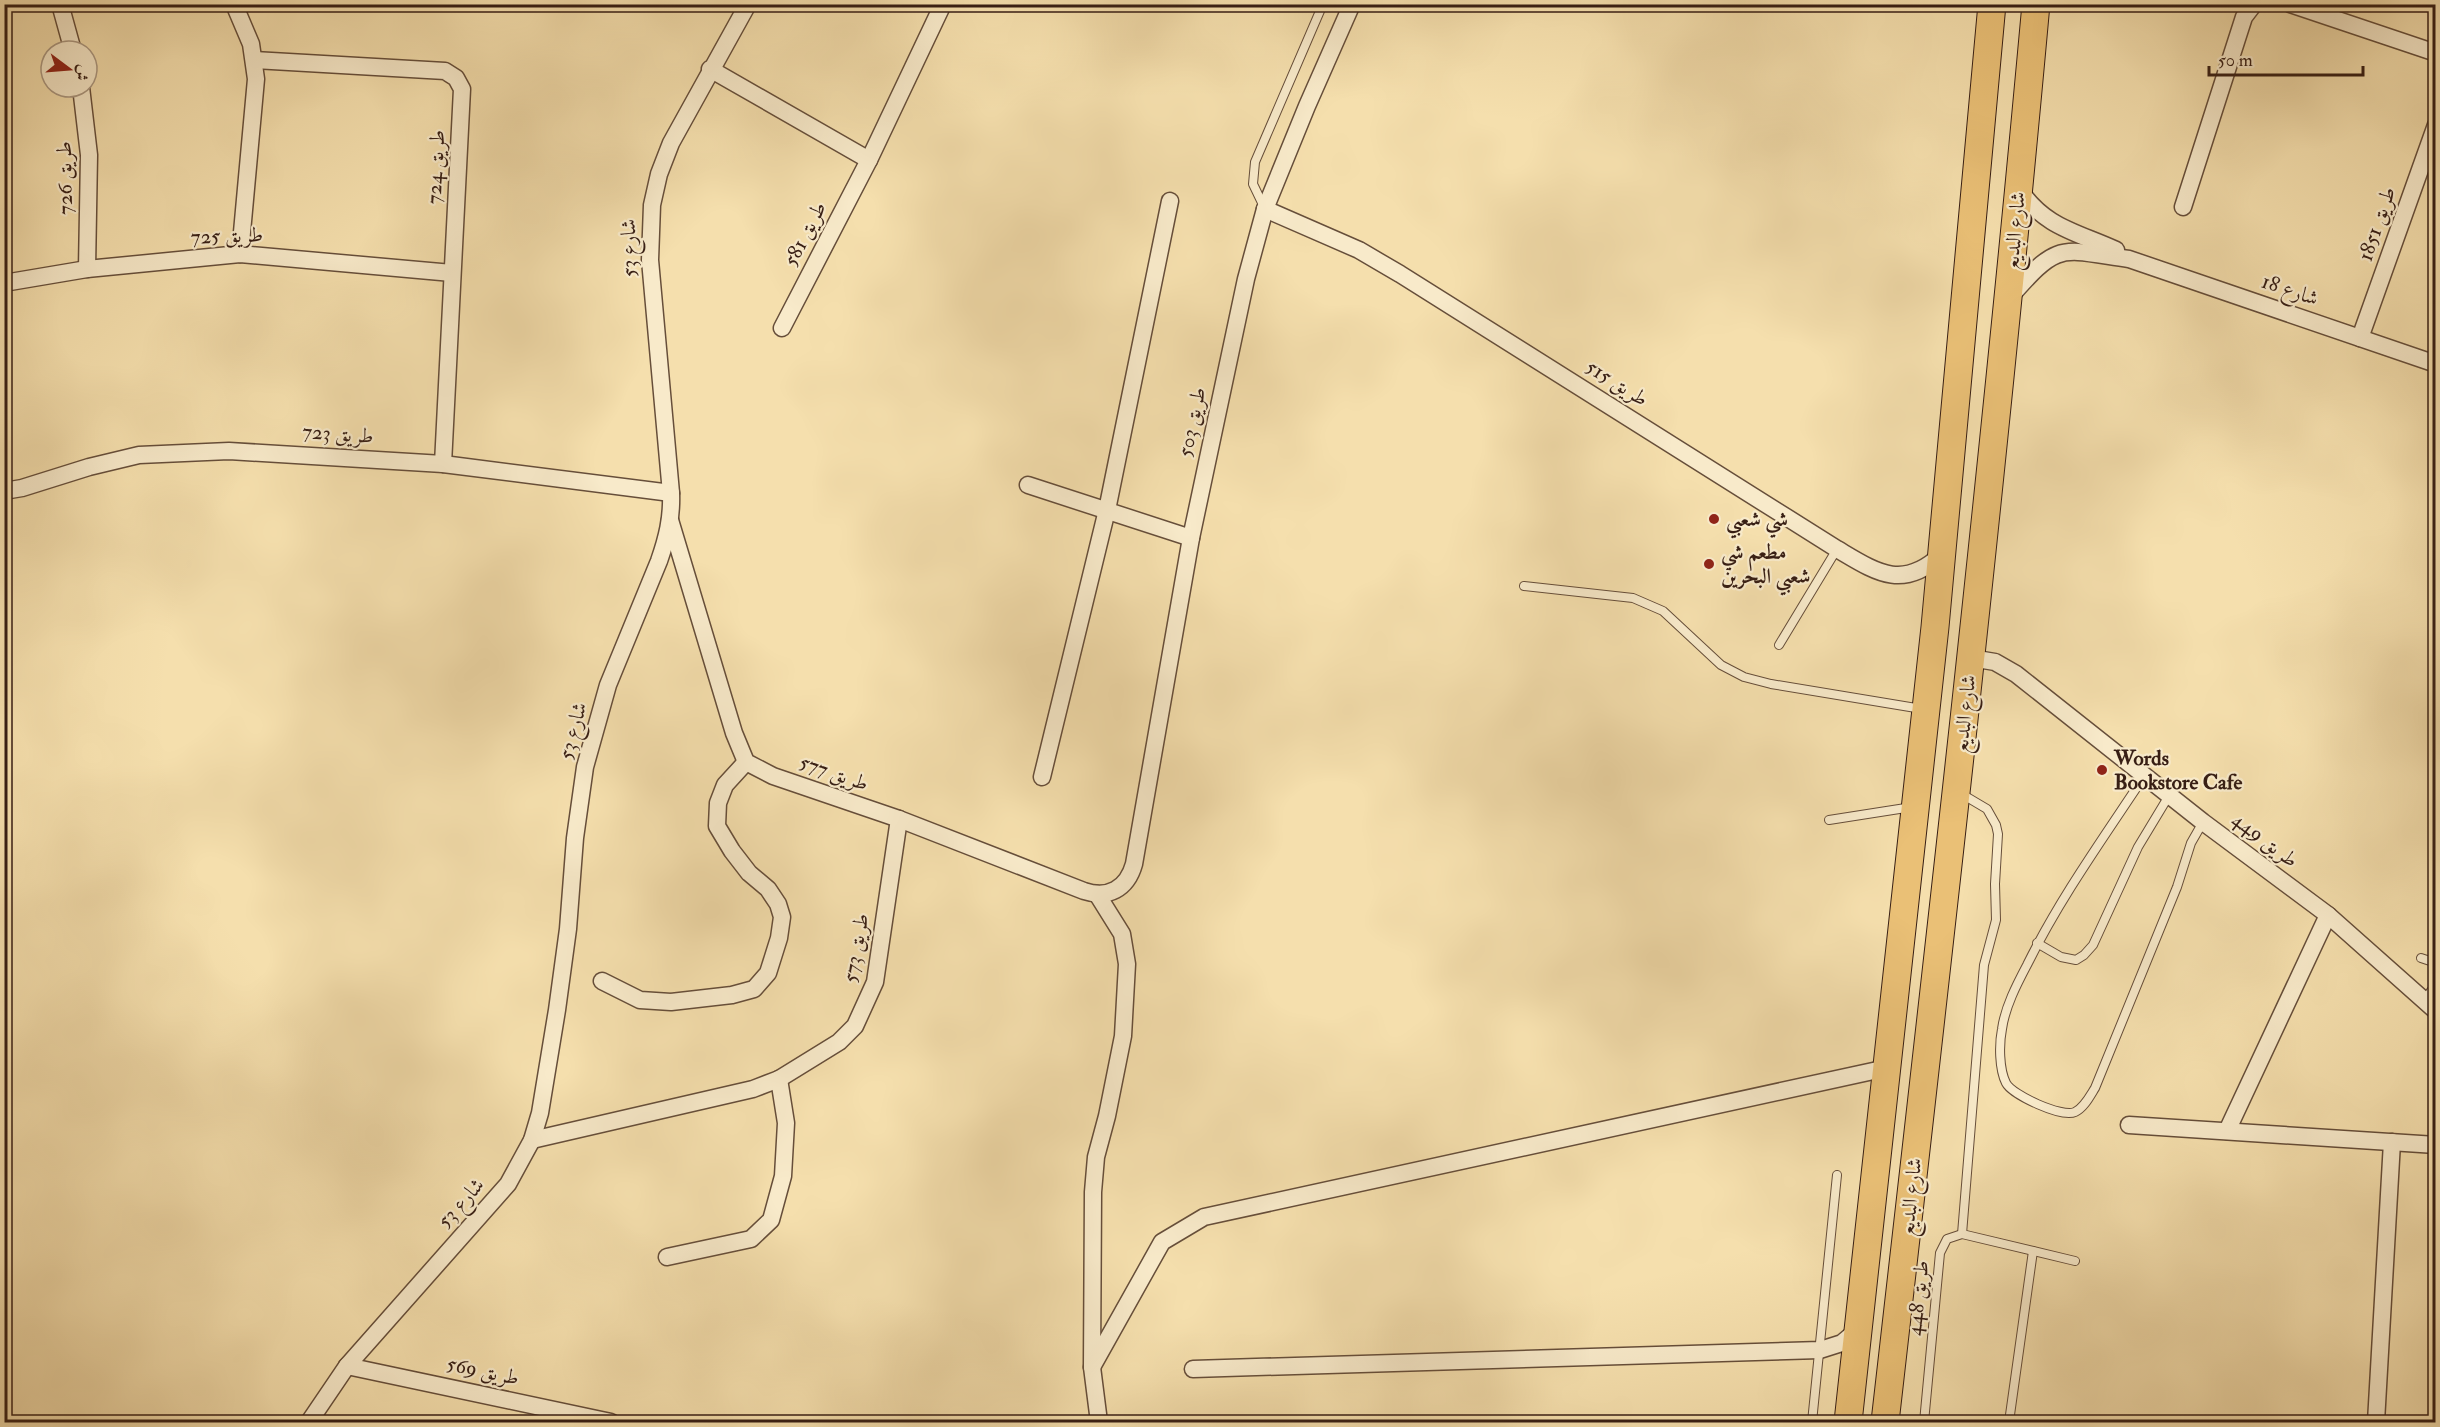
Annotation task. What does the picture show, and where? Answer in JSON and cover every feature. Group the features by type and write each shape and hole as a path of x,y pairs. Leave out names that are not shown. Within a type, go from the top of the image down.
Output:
{"main road":[{"name":"شارع البديع","path":"1848,1422 1926,709 1992,4"},
{"name":"شارع البديع","path":"1886,1422 1957,791 2009,297 2036,4"}],"street":[{"path":"60,4 70,39"},
{"path":"234,4 251,45 254,60 255,98 240,254"},
{"name":"شارع 53","path":"309,1422 347,1366 508,1184 532,1140 540,1113 557,1010 568,929 575,838 585,767 608,685 659,561 670,520 670,493 650,260 652,205 659,174 670,143 748,4"},
{"name":"طريق 581","path":"782,327 869,160 943,4"},
{"name":"طريق 503","path":"1097,894 1116,891 1131,875 1191,538 1246,279 1266,209 1307,106 1352,4"},
{"path":"2183,207 2244,17 2254,4"},
{"path":"2290,4 2436,53"},
{"name":"طريق 724","path":"254,60 432,69 445,71 456,78 462,89 443,464"},
{"path":"710,69 869,160"},
{"name":"طريق 726","path":"82,99 89,155 87,269"},
{"name":"طريق 1851","path":"2360,338 2436,125"},
{"name":"شارع 18","path":"2019,189 2035,210 2057,226 2108,246 2129,259"},
{"path":"1042,777 1107,510 1170,201"},
{"name":"طريق 515","path":"1266,209 1359,250 1400,274 1878,573 1889,576 1910,574 1922,570 1941,555"},
{"name":"شارع 18","path":"2009,297 2041,262 2064,251 2088,252 2129,259 2436,364"},
{"name":"طريق 725","path":"4,284 87,269 240,254 452,273"},
{"name":"طريق 723","path":"4,491 22,488 89,467 148,455 229,451 443,464 670,493"},
{"path":"1028,485 1191,538"},
{"path":"602,981 640,1000 671,1002 732,995 754,989 768,973 779,938 782,917 778,904 768,889 749,873 738,859 717,826 718,803 725,786 746,762 734,733 670,520"},
{"name":"طريق 449","path":"1971,658 1995,662 2016,674 2146,774 2203,822 2328,915 2430,1006"},
{"name":"طريق 577","path":"746,762 773,776 899,819 1097,894"},
{"name":"طريق 573","path":"532,1140 753,1089 779,1079 839,1042 855,1026 868,1002 875,982 899,819"},
{"path":"1097,894 1122,934 1127,964 1123,1036 1107,1116 1096,1157 1093,1192 1092,1366 1099,1422"},
{"path":"2227,1131 2328,915"},
{"path":"1092,1366 1162,1242 1204,1217 1887,1068"},
{"path":"667,1257 751,1239 771,1220 783,1176 786,1123 779,1079"},
{"path":"2128,1125 2436,1145"},
{"path":"2376,1422 2392,1142"},
{"path":"1193,1369 1820,1350 1842,1343 1860,1328"},
{"path":"1820,1350 1839,1356 1855,1370"},
{"name":"طريق 569","path":"347,1366 610,1422"}],"lane":[{"path":"1266,209 1253,184 1255,162 1323,4"},
{"path":"1779,645 1837,549"},
{"path":"1524,586 1633,598 1648,603 1676,621 1721,665 1744,677 1771,684 1926,709"},
{"path":"2146,774 2067,892 2037,943 2016,987 2002,1028 2001,1059 2006,1084 2021,1095 2062,1113 2074,1113 2084,1106 2095,1088 2177,886 2191,843 2203,822"},
{"path":"1957,791 1987,809 1998,834 1995,884 1996,920 1984,965 1962,1234 2075,1261"},
{"path":"2037,943 2061,957 2076,960 2093,945 2138,847 2170,794"},
{"path":"1829,820 1915,807"},
{"path":"2421,958 2436,963"},
{"path":"2430,1006 2436,984"},
{"path":"1812,1422 1837,1175"},
{"name":"طريق 448","path":"1924,1422 1940,1253 1947,1239 1962,1234"},
{"path":"2009,1422 2033,1251"}],"place":[{"name":"شي شعبي","path":"1714,519"},
{"name":"مطعم شي شعبي البحرين","path":"1709,564"},
{"name":"Words Bookstore Cafe","path":"2102,770"}]}
